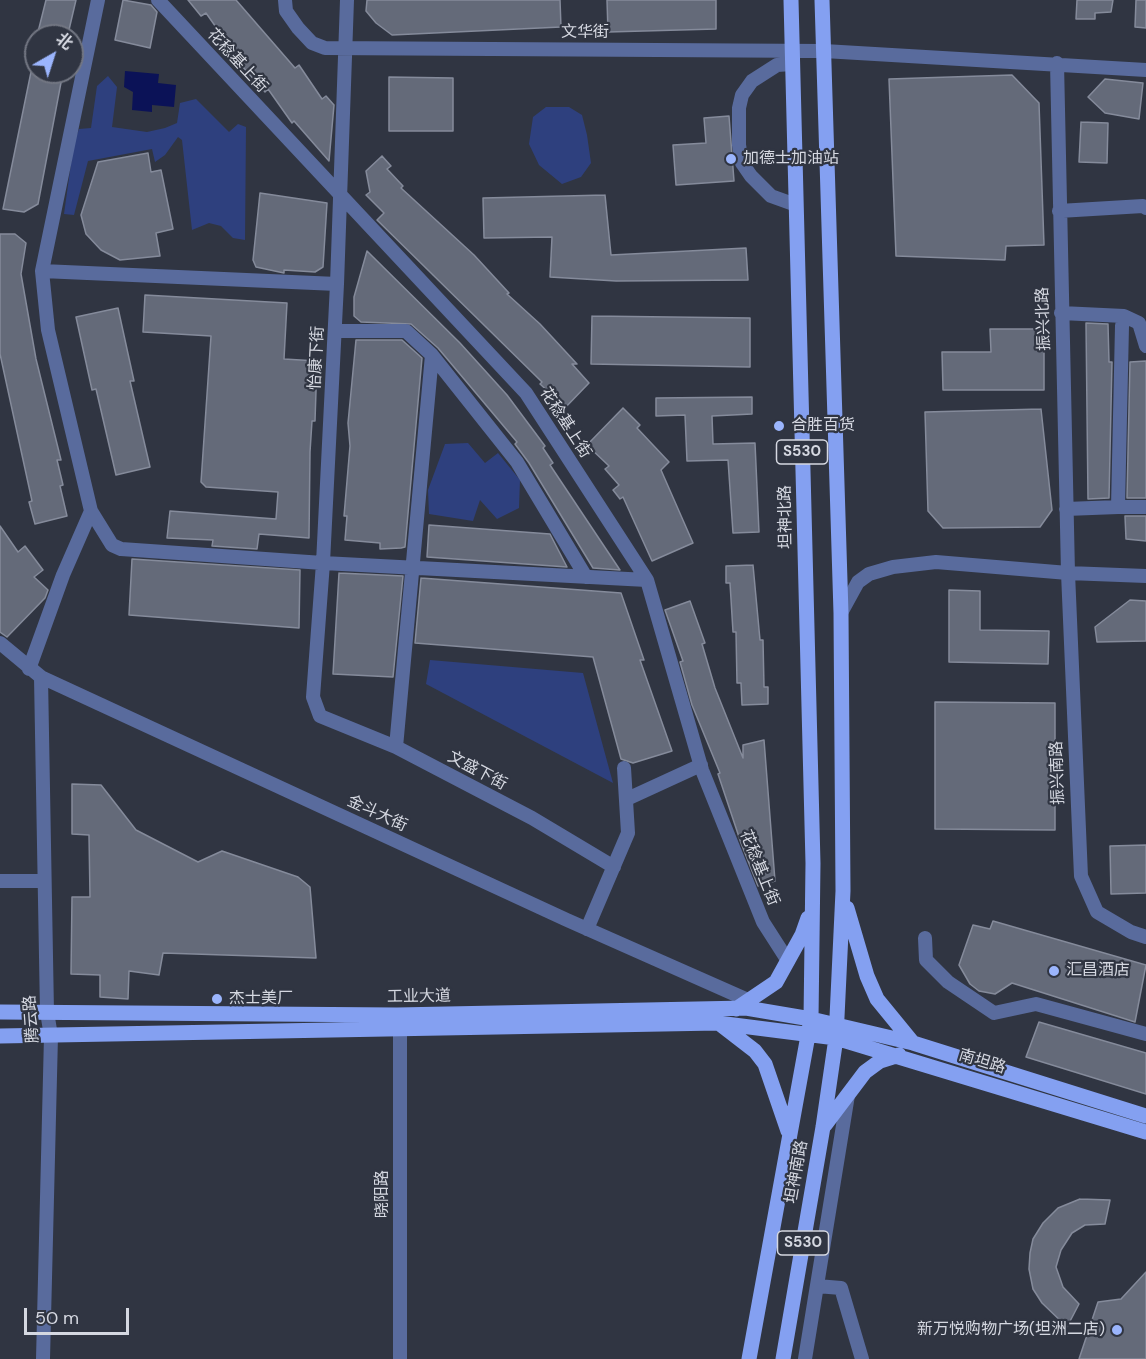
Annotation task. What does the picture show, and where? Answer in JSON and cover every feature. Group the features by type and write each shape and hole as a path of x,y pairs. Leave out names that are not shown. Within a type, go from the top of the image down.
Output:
{"main road":[{"name":"坦神北路","path":"791,0 813,904 809,1026"},
{"name":"S530","path":"822,0 841,613 843,891 836,1032"},
{"path":"843,891 867,975 877,999 913,1043"},
{"path":"743,1005 776,982 802,935 813,904"},
{"name":"工业大道","path":"0,1012 397,1015 743,1005 809,1026"},
{"path":"718,1023 755,1050 765,1064 789,1134"},
{"name":"工业大道","path":"0,1035 51,1036 718,1023 809,1026"},
{"name":"南坦路","path":"809,1026 913,1043 1146,1116"},
{"name":"坦神南路","path":"749,1359 809,1026"},
{"name":"南坦路","path":"836,1032 899,1055 1146,1131"},
{"name":"坦神南路","path":"783,1359 823,1127 836,1032"},
{"path":"823,1127 865,1072 880,1061 899,1055"}],"street":[{"path":"98,0 42,272 48,330 91,510 112,545 121,549 323,563 647,580"},
{"name":"花稔基上街","path":"158,0 526,393 647,580 701,765 763,922 788,961"},
{"name":"文华街","path":"285,0 286,11 312,43 325,48 792,57 824,51 1146,70"},
{"name":"怡康下街","path":"320,716 313,697 323,563 335,331 347,0"},
{"path":"792,57 763,72 747,88 739,108 739,145 742,163 751,176 771,195 796,205"},
{"name":"振兴北路","path":"1057,63 1060,313 1068,573"},
{"path":"1059,211 1143,206 1146,208"},
{"path":"42,272 337,284"},
{"path":"1060,313 1124,316 1139,322 1146,346"},
{"path":"1118,507 1124,316"},
{"path":"335,331 406,331 432,355 517,462 586,577"},
{"path":"396,747 432,355"},
{"path":"1066,509 1146,507"},
{"path":"35,673 63,575 91,510"},
{"path":"841,613 858,582 869,574 892,567 936,562 1068,573 1146,576"},
{"name":"振兴南路","path":"1068,573 1081,876 1097,912 1131,932 1146,937"},
{"name":"金斗大街","path":"0,643 35,673 588,929 743,1005"},
{"name":"腾云路","path":"35,673 44,881 46,1012 51,1036 43,1359"},
{"name":"文盛下街","path":"320,716 396,747 532,818 614,867"},
{"path":"627,799 701,765"},
{"path":"588,929 628,833 624,768"},
{"path":"0,881 44,881"},
{"path":"925,938 926,960 948,982 994,1013 1036,1004 1146,1034"},
{"name":"晓阳路","path":"400,1030 400,1359"},
{"path":"805,1359 849,1090"},
{"path":"817,1286 841,1288 862,1359"}],"shaded area":[{"path":"125,71 159,74 158,83 176,85 174,107 152,105 152,112 132,110 133,92 124,87"},
{"path":"108,76 117,87 112,127 147,132 165,128 177,123 180,103 196,99 229,132 238,124 246,127 245,240 233,238 221,226 209,223 192,230 182,140 178,137 165,155 155,162 152,149 88,161 74,215 64,214 74,142 79,129 91,128 97,86"},
{"path":"546,107 569,107 582,115 587,135 591,163 581,177 562,184 539,165 529,144 533,117"},
{"path":"468,443 485,463 498,453 520,480 519,508 497,519 480,500 473,521 429,514 428,490 445,444"},
{"path":"430,660 583,673 613,783 426,684"}],"building":[{"path":"46,0 76,0 70,24 40,24"},
{"path":"123,0 151,5 157,12 150,48 115,40"},
{"path":"188,0 236,0 295,68 299,65 322,99 326,96 334,105 329,161 294,121 292,123 268,89 265,92 242,66 238,69 225,51 230,47 206,13 201,16"},
{"path":"367,0 560,0 561,27 392,35 376,23 366,11"},
{"path":"607,0 716,0 716,29 608,32"},
{"path":"1077,0 1113,0 1111,12 1095,13 1095,19 1076,19"},
{"path":"1136,0 1146,0 1146,28 1135,27"},
{"path":"1012,75 1039,103 1044,245 1006,246 1005,260 896,256 889,79"},
{"path":"389,77 453,78 453,131 389,131"},
{"path":"1105,79 1143,83 1139,119 1105,113 1088,97"},
{"path":"29,84 61,84 38,204 24,212 3,209"},
{"path":"729,116 734,181 676,185 673,145 706,143 704,118"},
{"path":"1081,122 1108,123 1107,163 1079,162"},
{"path":"148,153 151,172 161,170 173,229 156,233 160,256 120,260 101,250 86,234 81,215 98,162"},
{"path":"382,156 391,166 387,169 403,186 401,188 474,255 509,293 507,294 540,324 577,364 572,364 589,383 562,411 548,399 552,395 540,384 542,382 377,220 384,213 366,195 370,192 366,171"},
{"path":"260,193 327,203 323,267 315,272 284,270 284,273 256,267 253,260"},
{"path":"605,195 611,255 746,248 748,280 616,281 550,277 552,237 484,238 483,198"},
{"path":"0,234 15,234 26,243 21,274 36,359 61,460 57,460 67,516 35,524 0,354"},
{"path":"367,251 460,343 507,395 545,446 543,448 553,463 550,465 620,570 593,568 515,444 517,442 438,348 411,324 361,322 354,316 354,297"},
{"path":"145,295 287,303 284,359 317,361 315,421 312,421 310,452 309,538 259,534 257,549 212,546 213,540 167,538 170,511 276,519 278,492 206,487 201,482 211,336 143,332"},
{"path":"118,308 134,381 130,381 150,467 116,475 96,389 92,390 76,317"},
{"path":"592,316 750,318 750,367 591,364"},
{"path":"1086,323 1108,324 1109,362 1112,362 1109,498 1088,499"},
{"path":"990,329 1044,329 1044,390 943,390 942,352 991,352"},
{"path":"356,340 402,340 422,358 405,547 401,548 380,549 380,543 345,540 347,516 344,516 350,446 348,423"},
{"path":"1146,361 1146,498 1127,498 1130,362"},
{"path":"752,397 752,414 712,416 713,444 755,443 759,532 733,533 728,460 687,461 685,415 656,416 656,398"},
{"path":"623,408 640,425 637,428 669,462 661,470 693,543 652,561 623,497 620,499 613,490 619,485 605,469 609,466 587,445"},
{"path":"1041,409 1052,510 1040,527 943,528 928,511 925,412"},
{"path":"1125,516 1146,516 1146,541 1126,539"},
{"path":"429,525 550,534 567,567 427,557"},
{"path":"0,526 18,552 25,546 43,570 34,577 48,590 45,598 7,637 0,632"},
{"path":"132,559 300,570 299,628 129,615"},
{"path":"753,565 760,640 763,640 764,687 768,687 768,704 742,705 741,683 737,683 736,632 733,632 730,583 726,583 726,566"},
{"path":"339,573 403,576 393,677 333,674"},
{"path":"421,578 621,593 644,660 640,660 672,751 633,763 621,759 593,657 415,643"},
{"path":"949,590 980,591 980,630 1049,631 1048,664 949,662"},
{"path":"1130,600 1146,601 1146,641 1097,642 1095,627"},
{"path":"690,601 705,643 702,644 715,688 743,758 743,745 764,740 775,881 758,886 741,843 718,774 720,773 692,705 680,662 683,661 665,610"},
{"path":"935,702 1055,703 1055,830 935,829"},
{"path":"72,784 101,785 136,830 198,862 222,851 298,877 310,887 316,958 163,953 159,975 129,971 128,999 100,997 100,975 71,974 72,897 90,897 89,835 72,834"},
{"path":"1146,845 1146,893 1111,894 1110,846"},
{"name":"汇昌酒店","path":"993,921 1146,965 1135,1022 1012,983 995,994 979,991 970,984 959,965 973,925 990,929"},
{"path":"1039,1022 1146,1053 1146,1094 1026,1057"},
{"path":"1080,1199 1110,1200 1105,1224 1085,1225 1072,1233 1061,1250 1056,1267 1063,1287 1079,1304 1067,1327 1042,1303 1033,1289 1029,1269 1030,1253 1033,1239 1043,1223 1058,1208"},
{"name":"新万悦购物广场(坦洲二店)","path":"1146,1272 1146,1359 1079,1359 1098,1302 1121,1299"}],"place":[{"name":"加德士加油站","path":"731,159"},
{"name":"合胜百货","path":"779,426"},
{"name":"汇昌酒店","path":"1054,971"},
{"name":"杰士美厂","path":"217,999"},
{"name":"新万悦购物广场(坦洲二店)","path":"1117,1330"}]}
